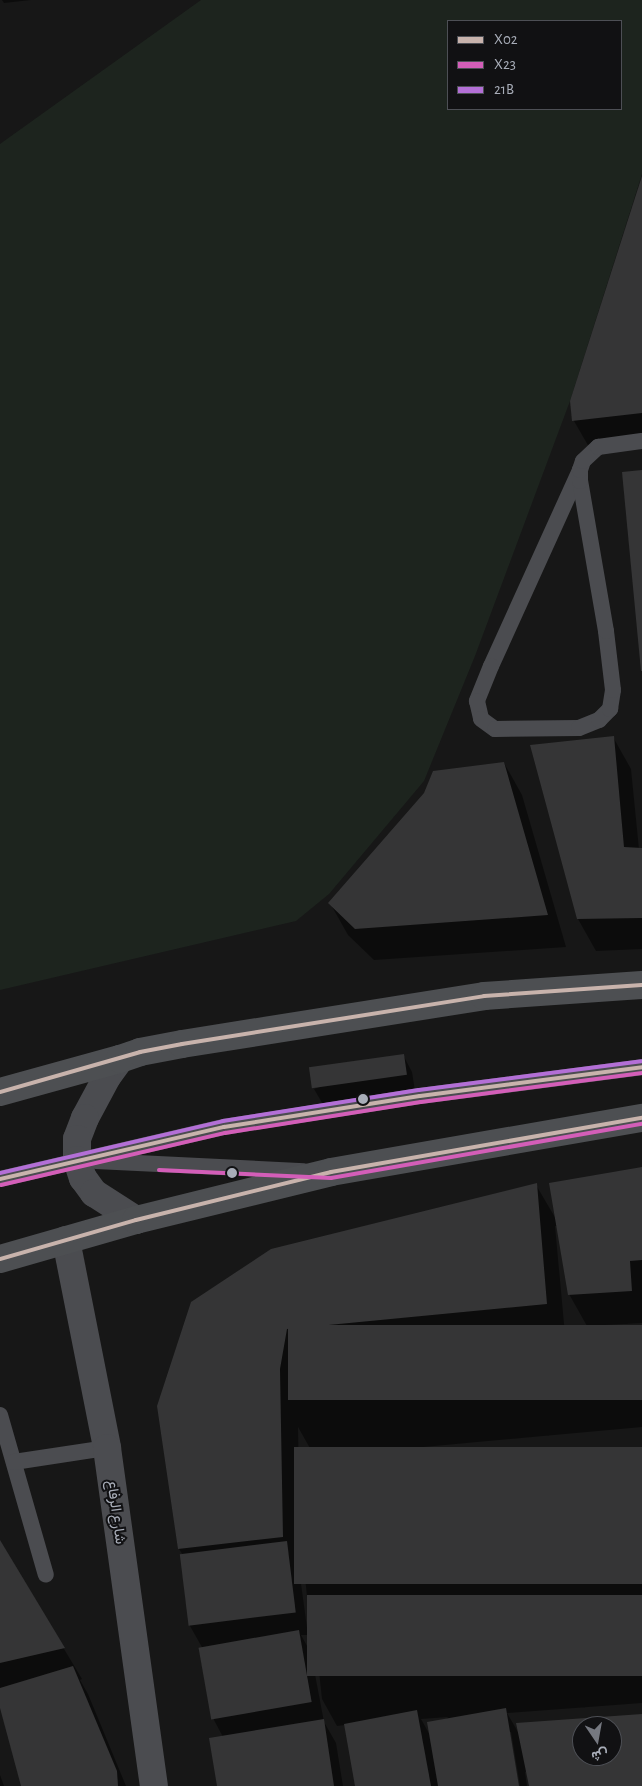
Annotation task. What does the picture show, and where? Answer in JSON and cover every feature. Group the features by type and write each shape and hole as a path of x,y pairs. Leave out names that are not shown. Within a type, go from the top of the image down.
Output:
{"main road":[{"path":"0,1092 140,1052 182,1044 484,996 642,985"},
{"path":"0,1260 136,1220 331,1172 642,1118"}],"street":[{"path":"120,1059 95,1097 85,1118 77,1139 77,1160 84,1178 94,1193 136,1220"},
{"name":"شارع الرفاع","path":"66,1240 106,1448 154,1786"}],"lane":[{"path":"580,470 606,631 613,690 610,708 599,720 579,728 496,729 481,719 478,701 491,666 583,460 598,447 642,441"},
{"path":"0,1179 224,1127 420,1096 642,1067"},
{"path":"77,1160 331,1172"},
{"path":"0,1415 46,1575"},
{"path":"14,1462 106,1448"}],"shaded area":[{"path":"201,0 642,0 642,174 570,401 475,656 424,781 329,894 296,921 0,990 0,144"}],"building":[{"path":"642,176 642,413 572,421 570,401"},
{"path":"642,470 642,671 641,671 622,472"},
{"path":"614,736 624,847 642,848 642,918 577,919 530,745"},
{"path":"504,762 548,915 355,929 328,903 424,793 433,771"},
{"path":"404,1054 407,1075 312,1088 309,1067"},
{"path":"642,1167 642,1260 630,1261 632,1291 568,1295 549,1183"},
{"path":"537,1183 547,1304 287,1329 280,1369 283,1537 178,1549 157,1406 191,1302 271,1249"},
{"path":"288,1325 642,1325 642,1400 288,1400"},
{"path":"294,1447 642,1447 642,1584 294,1584"},
{"path":"0,1540 65,1648 0,1663"},
{"path":"287,1541 296,1612 189,1626 180,1554"},
{"path":"307,1595 642,1595 642,1676 307,1676"},
{"path":"299,1630 312,1702 211,1720 199,1648"},
{"path":"73,1666 117,1771 118,1786 21,1786 0,1708 0,1688"},
{"path":"506,1708 519,1786 438,1786 427,1722"},
{"path":"417,1710 431,1786 355,1786 344,1724"},
{"path":"642,1714 642,1786 529,1786 516,1723 572,1719 572,1766 622,1766 622,1716 614,1716"},
{"path":"324,1719 334,1786 217,1786 209,1738"}],"transit line":[{"name":"X02","path":"0,1092 140,1052 182,1044 484,996 642,985"},
{"name":"21B","path":"0,1173 223,1121 419,1090 641,1061"},
{"name":"X02","path":"0,1179 224,1127 420,1096 642,1067"},
{"name":"X23","path":"1,1185 225,1133 421,1102 642,1073"},
{"name":"X02","path":"0,1259 136,1220 331,1172 642,1118"},
{"name":"X23","path":"159,1170 331,1178 642,1124"}]}
